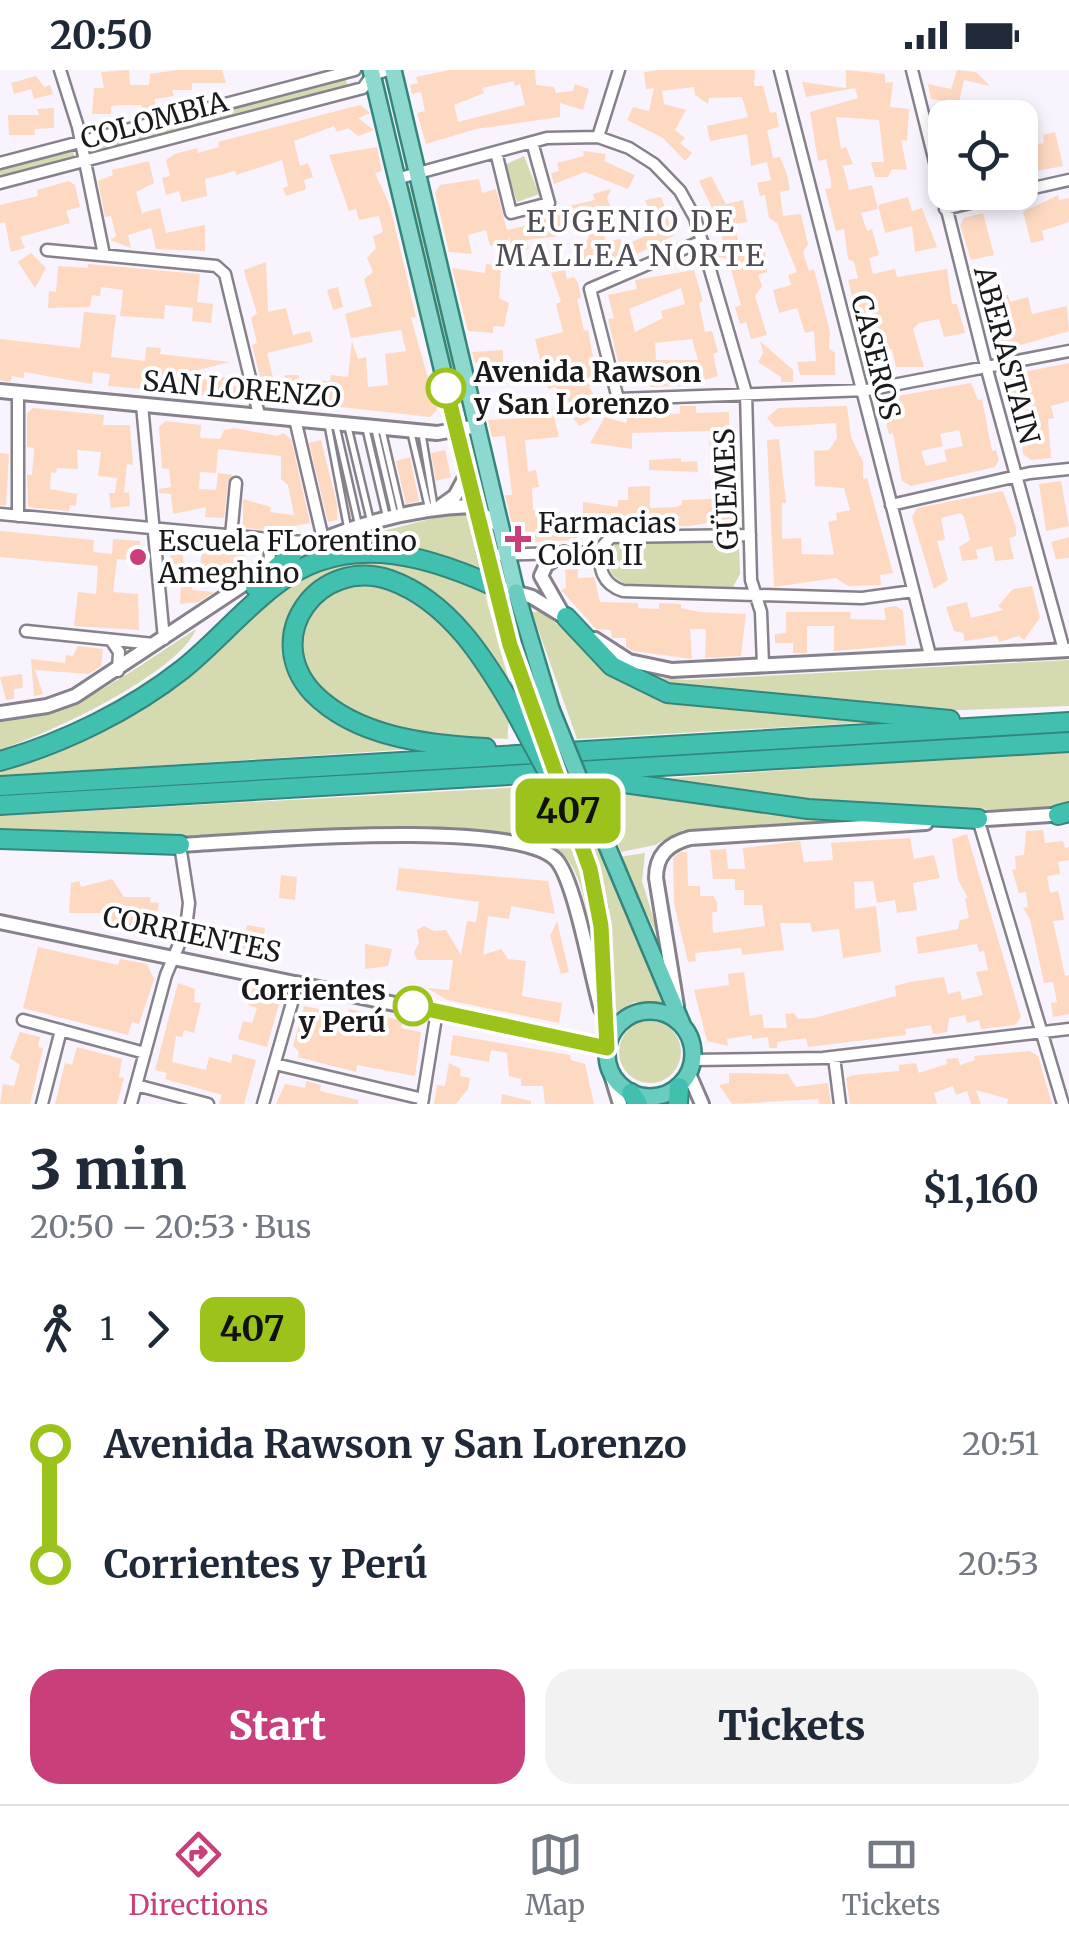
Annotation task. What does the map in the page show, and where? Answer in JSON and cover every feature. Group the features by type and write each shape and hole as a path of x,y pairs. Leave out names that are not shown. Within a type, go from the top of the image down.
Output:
{"highway":[{"path":"0,760 85,728 181,670 282,580 329,557 358,551 397,553 446,565 494,586 523,710 590,869 599,910 609,1068 629,1100 660,1096 684,1081 680,1020 552,709 516,592"},
{"path":"132,700 292,554"},
{"path":"523,710 456,626 396,583 370,576 342,577 312,594 297,618 292,649 308,687 332,708 370,728 448,745 621,750"},
{"path":"566,617 612,666 638,682 678,696 1025,725"},
{"path":"0,786 1069,722"},
{"path":"0,806 1069,742"},
{"path":"512,776 626,782 808,809 978,820"},
{"path":"0,839 180,845"},
{"path":"608,1047 616,1027 636,1013 660,1012 680,1020"}],"main road":[{"path":"373,71 418,173 516,592"},
{"path":"373,71 494,586"}],"street":[{"path":"60,70 104,255"},
{"path":"396,179 532,142 562,136 598,137 619,70"},
{"name":"CASEROS","path":"780,70 930,656"},
{"name":"ABERASTAIN","path":"912,70 928,135"},
{"name":"COLOMBIA","path":"0,163 373,71"},
{"name":"COLOMBIA","path":"0,183 360,89 373,71"},
{"name":"GÜEMES","path":"598,137 630,148 662,171 687,203 702,241 746,394 750,535 756,595 762,612 764,665"},
{"path":"496,152 510,213 548,203 532,142"},
{"path":"1038,187 1069,180"},
{"name":"ABERASTAIN","path":"946,210 1016,476 1067,650"},
{"path":"702,241 590,290 618,399 861,390 1069,351"},
{"path":"47,250 216,266 225,274 260,415"},
{"name":"SAN LORENZO","path":"0,391 416,431 478,426"},
{"path":"18,393 18,516"},
{"path":"142,405 160,642"},
{"path":"295,418 318,541"},
{"path":"891,504 1016,476 1069,469"},
{"path":"432,510 455,496 466,474"},
{"path":"231,536 236,483"},
{"path":"292,554 360,527 432,510 475,507 501,527"},
{"path":"0,514 318,541"},
{"path":"750,535 611,538 600,552 603,577 623,591 869,598 913,592"},
{"path":"0,713 61,702 118,670 268,572 270,552 262,538"},
{"path":"486,555 600,552"},
{"path":"564,554 546,565 542,576 566,617"},
{"path":"494,586 516,592 566,617 618,655 646,666 683,670 1067,650"},
{"path":"26,631 160,642"},
{"path":"112,640 120,656 118,670"},
{"path":"680,1020 656,878 658,861 670,846 690,838 1065,814"},
{"path":"978,820 1064,1104"},
{"path":"132,1104 189,910 180,845 410,834 510,843 548,852 566,880 603,1014"},
{"name":"CORRIENTES","path":"0,922 608,1047"},
{"path":"264,1104 298,982"},
{"path":"275,1064 422,1102 437,1012"},
{"path":"24,1020 145,1052"},
{"path":"702,1104 684,1081 834,1057 1069,1029"},
{"path":"42,1104 61,1030"},
{"path":"834,1057 840,1104"},
{"path":"136,1085 208,1104"}],"lane":[{"path":"336,423 360,527"},
{"path":"336,423 360,527"},
{"path":"336,423 360,527"},
{"path":"373,427 395,518"},
{"path":"373,427 395,518"},
{"path":"416,431 432,510"}],"green space":[{"path":"345,77 348,87 96,153 92,147 93,143"},
{"path":"72,149 75,158 0,178 0,167"},
{"path":"524,156 539,194 517,202 505,165"},
{"path":"413,184 466,412 459,414 405,190"},
{"path":"466,510 481,573 391,547 259,587 324,546"},
{"path":"733,542 739,547 740,574 733,587 626,585 612,575 606,556 615,544"},
{"path":"378,555 483,587 508,678 502,679 445,607 337,572 314,584 293,612 312,697 428,748 0,776 0,768 68,744 320,564"},
{"path":"362,582 429,613 466,647 506,710 508,739 446,735 376,722 346,709 321,690 305,664 303,620 323,597"},
{"path":"541,611 628,682 875,722 577,739 532,612"},
{"path":"196,629 185,646 139,682 78,717 0,749 0,721 56,710 80,700"},
{"path":"1069,660 1069,706 935,711 670,687 649,677 686,680"},
{"path":"1069,751 1069,805 1015,809 862,806 656,779"},
{"path":"541,786 562,836 548,837 543,842 412,828 181,838 0,832 0,816"},
{"path":"597,787 870,818 683,830 655,845 621,852"},
{"path":"585,815 664,1002 634,1002 613,1014 608,906"},
{"path":"547,843 570,843 584,885 593,943 575,872 559,850"},
{"path":"645,853 642,881 661,943 619,857"},
{"path":"650,1021 672,1030 681,1052 672,1074 650,1083 628,1074 619,1052 628,1030"}],"building":[{"path":"129,70 130,85 149,85 150,74 177,70 222,70 226,83 192,83 192,90 172,90 174,96 154,99 157,108 143,112 141,105 123,105 111,106 111,114 92,114 94,88 104,88 101,72"},
{"path":"449,70 535,70 536,85 554,87 556,93 573,91 575,84 589,89 583,110 560,103 560,117 476,129 426,144 417,113 425,111 421,92 412,94 410,85 418,83 416,77","holes":["514,81 515,86 520,84 525,105 458,122 454,105 484,93 482,88"]},
{"path":"755,70 754,86 763,86 770,113 776,112 779,127 767,130 773,158 780,157 790,190 780,192 783,216 801,214 808,244 803,252 809,271 814,269 830,332 829,348 835,353 835,375 800,375 797,362 816,361 814,331 805,333 797,308 779,313 773,290 791,285 788,275 797,272 777,223 769,218 765,195 760,196 757,183 771,180 767,162 751,166 747,134 710,141 707,126 748,117 742,97 709,98 708,104 695,95 694,87 662,91 664,104 686,110 675,130 685,138 680,143 692,153 685,161 663,138 627,120 633,107 649,111 654,88 646,89 644,72"},
{"path":"846,70 885,74 885,83 893,82 890,107 909,109 907,141 901,140 907,170 892,169 888,177 875,177 871,162 884,162 879,120 836,117 841,149 846,147 853,164 843,166 849,190 872,185 878,209 861,213 867,231 872,229 879,255 869,258 873,274 895,269 897,277 947,269 952,304 957,304 965,333 944,337 939,319 919,323 913,329 924,367 896,367 892,349 883,350 880,333 863,336 860,327 848,280 858,278 854,262 848,259 844,229 836,231 825,189 831,188 831,180 826,159 818,161 810,112 858,98 855,88 806,97 802,82 846,88"},
{"path":"957,70 976,72 990,86 964,80 960,100 938,100 931,99 928,84 951,89"},
{"path":"36,76 44,87 50,85 53,94 34,99 31,89 14,94 11,83"},
{"path":"360,105 370,113 358,118 374,130 358,136 348,128 337,132 334,126 294,141 300,166 308,163 313,177 304,180 306,189 286,196 283,188 288,186 282,160 236,175 235,171 205,179 207,196 182,202 179,191 166,195 162,178 170,176 166,160 175,154 197,148 198,153 219,147 218,142"},
{"path":"54,108 54,128 34,129 35,135 9,135 8,115 39,115 37,109"},
{"path":"1055,132 1063,166 1038,171 1038,144 1044,143 1043,135"},
{"path":"377,147 382,171 375,173 390,206 416,317 411,318 437,410 430,417 323,405 323,400 282,402 285,375 299,375 298,382 330,381 331,375 348,377 352,341 358,359 366,357 368,387 388,385 385,354 406,351 401,330 351,338 345,314 372,306 364,279 373,272 367,258 376,248 373,236 383,232 379,216 359,220 356,209 349,211 329,155"},
{"path":"583,151 606,154 604,161 635,175 628,189 585,172 554,184 551,173 559,171 557,163 584,156"},
{"path":"149,161 154,183 136,192 142,213 160,208 166,233 205,225 205,251 156,249 151,228 128,235 131,248 110,240 116,236 111,216 105,217 98,181 113,175 112,170"},
{"path":"711,176 726,204 743,200 747,222 734,224 740,247 744,246 746,253 765,248 767,272 758,275 762,286 755,296 767,335 751,339 746,322 740,324 735,307 741,305 728,259 715,256 726,251 719,228 713,229 707,213 713,210 699,181"},
{"path":"479,179 482,193 496,189 507,230 539,223 560,208 595,200 593,194 611,189 607,198 615,217 601,225 606,242 632,242 658,230 655,222 667,217 675,235 621,262 619,258 612,261 606,247 598,267 579,260 591,230 580,233 578,224 558,229 560,236 527,240 529,249 513,252 509,236 508,242 490,246 486,230 468,235 472,254 449,252 435,193 440,185"},
{"path":"69,181 75,185 80,207 66,211 70,223 20,237 25,248 11,252 5,222 0,223 0,205 38,196 37,190"},
{"path":"1058,195 1059,200 1069,198 1069,222 1042,231 1044,240 1031,243 1023,212 1038,210 1038,205"},
{"path":"661,197 666,210 651,213 645,200"},
{"path":"908,197 912,211 922,208 937,247 915,252 912,226 885,233 878,205"},
{"path":"983,213 994,255 971,260 960,225 964,218"},
{"path":"31,253 46,268 35,288 18,262"},
{"path":"266,262 268,312 286,308 293,335 310,331 313,342 267,353 279,402 265,396 252,345 257,343 251,318 257,313 244,270"},
{"path":"88,264 200,274 197,302 213,304 211,323 192,321 193,308 165,305 164,319 120,316 123,290 101,287 100,296 92,295 90,307 48,308 49,291 56,292 58,266 88,268"},
{"path":"486,264 501,266 499,298 509,303 504,327 493,326 493,333 468,331 452,268 485,273"},
{"path":"565,270 567,279 574,277 578,283 584,331 588,330 595,369 599,368 602,381 589,387 594,395 560,404 556,387 549,389 543,382 563,377 559,360 541,364 535,339 563,332 556,304 561,302 551,273"},
{"path":"694,270 703,301 699,303 705,332 712,331 718,352 713,354 718,376 702,381 702,385 651,387 651,383 631,379 629,361 618,362 608,319 614,318 608,295 637,289 635,280","holes":["681,288 685,304 661,311 663,318 635,332 629,309","692,339 698,360 656,360 655,343"]},
{"path":"338,287 343,307 333,310 327,290"},
{"path":"998,291 1000,297 1008,295 1010,302 1028,297 1032,314 1067,306 1069,331 997,352 979,296"},
{"path":"84,312 116,315 111,357 145,361 146,347 161,348 160,354 230,362 182,374 231,378 231,386 239,386 237,398 174,392 174,387 157,385 156,390 108,386 110,374 93,372 92,384 24,372 24,378 0,380 0,339 80,348"},
{"path":"760,341 793,370 793,382 781,382 781,377 758,362 763,353"},
{"path":"503,350 503,362 475,363 472,352"},
{"path":"1069,363 1069,401 1051,406 1054,418 1048,419 1051,458 1031,460 1023,454 1020,420 1012,392 1006,393 1004,383 1008,375"},
{"path":"971,383 978,400 982,399 992,451 996,450 999,460 995,467 911,486 902,481 893,433 889,434 885,420 891,419 886,398","holes":["959,430 963,446 944,450 947,461 926,466 921,451 943,446 940,434"]},
{"path":"596,403 602,412 580,426 573,418"},
{"path":"680,406 696,406 696,413 729,412 729,428 719,429 720,467 710,468 709,431 632,433 632,449 590,443 605,417 626,423 628,417 637,419 637,412 680,414"},
{"path":"847,406 851,437 863,462 863,479 867,478 893,573 880,575 881,585 848,586 836,578 774,587 767,440 779,439 786,503 782,503 782,539 801,538 802,554 834,555 828,522 837,520 836,513 850,510 844,488 815,486 814,451 829,450 837,438 836,423 775,427 767,418 778,408"},
{"path":"33,408 104,415 103,425 130,425 133,465 127,464 124,493 129,492 130,506 111,508 109,493 115,493 117,478 98,476 101,452 77,450 78,469 57,468 56,473 51,472 50,489 77,494 76,506 70,505 69,511 28,507 27,474 32,475 34,448 27,447 27,413"},
{"path":"552,409 559,437 525,440 528,472 536,470 539,487 532,488 533,510 552,511 553,518 579,517 582,532 575,540 520,543 515,538 505,495 512,495 505,436 492,437 488,420 528,418 528,410"},
{"path":"165,421 201,425 200,438 220,439 224,430 234,428 278,436 283,433 291,439 310,523 294,526 293,532 243,528 243,499 271,507 270,512 294,515 288,485 281,479 281,456 218,449 216,473 200,472 199,489 216,490 218,473 233,475 228,481 224,518 205,517 206,507 173,514 171,494 159,493 159,489 171,487 169,469 162,468 159,427"},
{"path":"321,440 337,504 337,520 328,522 309,443"},
{"path":"445,450 451,477 436,481 431,453"},
{"path":"0,453 9,454 6,506 0,505"},
{"path":"410,457 419,501 406,504 396,461"},
{"path":"681,458 681,462 697,461 698,472 649,470 649,460"},
{"path":"1061,481 1069,526 1046,531 1039,484"},
{"path":"650,486 650,508 676,507 682,505 682,500 733,498 734,519 689,526 602,527 602,519 583,520 583,502 618,507 618,500 628,500 628,487"},
{"path":"1003,491 1016,527 1016,536 1009,538 1014,559 995,561 992,546 976,550 978,559 962,561 959,547 970,540 964,517 961,513 941,518 945,540 937,541 948,580 934,589 912,517 917,508"},
{"path":"0,531 94,540 93,552 112,554 113,539 140,541 142,561 117,559 113,592 138,594 139,630 74,626 78,592 96,594 98,566 0,557"},
{"path":"1069,537 1069,558 1056,559 1051,542"},
{"path":"181,541 184,565 194,566 192,590 214,592 199,602 180,604 182,565 171,564 170,547"},
{"path":"203,545 245,554 244,570 200,566"},
{"path":"578,569 578,578 594,577 600,602 638,603 638,608 659,609 659,603 681,604 681,608 700,612 746,614 741,656 705,658 706,629 690,629 692,659 633,651 626,647 626,638 612,638 611,630 596,629 561,590 566,588 565,570"},
{"path":"1032,586 1040,618 1024,640 1019,636 999,642 997,636 965,641 963,633 954,631 946,607 967,602 971,618 1003,610 998,606 1013,589"},
{"path":"896,606 903,611 906,645 834,651 834,626 807,626 807,653 793,653 793,643 775,643 775,634 786,633 786,612 851,612 850,619 886,620 884,608"},
{"path":"78,646 103,649 101,666 89,674 35,670 43,694 34,696 31,659 65,663 66,655 73,656"},
{"path":"22,674 23,688 14,689 14,699 6,700 0,677"},
{"path":"1043,830 1045,843 1063,841 1065,848 1069,847 1069,860 1058,862 1060,874 1047,876 1050,893 1058,891 1061,903 1064,920 1053,921 1065,976 1069,975 1069,1014 1053,1017 1051,1003 1057,1002 1053,982 1044,983 1030,919 1023,908 1028,907 1026,892 1019,893 1012,870 1016,869 1015,856 1024,855 1026,831"},
{"path":"967,834 1021,1017 1015,1025 981,1029 979,1020 967,1023 965,1015 949,1018 947,1032 933,1034 931,1025 905,1029 906,1035 808,1047 806,1038 777,1042 777,1048 769,1048 768,1037 752,1039 752,1035 727,1039 728,1046 707,1041 694,990 729,985 728,974 744,972 750,1016 762,1014 764,1028 787,1028 785,1014 794,1013 798,1019 814,1018 896,996 895,986 910,982 944,977 948,994 960,991 962,1000 983,995 976,972 988,970 984,951 979,952 977,944 918,954 916,937 958,929 960,920 969,918 968,898 958,880 952,839"},
{"path":"910,838 914,859 934,855 940,878 913,883 917,910 897,913 895,900 877,903 873,881 854,882 855,909 876,906 881,952 843,958 839,929 812,932 810,923 780,923 784,950 742,955 741,948 695,953 696,961 688,962 674,904 673,858 680,852 687,852 688,886 700,886 700,896 713,896 717,902 717,912 712,912 713,933 765,926 762,905 744,905 744,890 735,890 735,879 713,879 710,850 726,849 728,869 745,869 743,848 800,841 804,862 833,860 831,843"},
{"path":"399,868 548,881 555,914 511,906 509,919 488,916 483,955 501,949 508,959 526,961 522,996 562,1003 559,1023 447,1000 427,988 449,990 453,960 417,960 417,930 424,926 434,931 446,930 461,955 467,921 476,922 479,902 396,890"},
{"path":"281,875 297,877 295,900 279,898"},
{"path":"112,879 124,897 151,897 150,902 159,903 157,913 146,911 143,924 120,928 107,925 106,913 69,913 71,883 79,881 81,887"},
{"path":"557,921 569,972 561,974 550,936"},
{"path":"247,925 265,928 261,952 242,948"},
{"path":"365,944 392,949 388,966 365,969"},
{"path":"38,947 118,965 120,959 147,964 154,979 139,1024 132,1022 128,1035 23,1008"},
{"path":"178,983 195,989 194,1002 201,1003 194,1033 184,1030 182,1037 176,1036 172,1062 206,1070 209,1057 231,1063 233,1054 256,1060 244,1104 219,1104 222,1095 165,1079 167,1073 155,1070"},
{"path":"253,987 276,992 280,1000 267,1047 238,1039 243,1021 252,1023 257,1008 248,1005"},
{"path":"304,1006 348,1015 349,1009 363,1012 403,1021 401,1028 421,1032 415,1076 357,1065 356,1072 298,1057 293,1046"},
{"path":"20,1032 40,1037 38,1047 43,1048 30,1104 0,1104 3,1084 14,1086 20,1065 10,1058"},
{"path":"453,1035 570,1055 571,1060 585,1064 594,1104 545,1104 543,1086 521,1086 521,1079 509,1076 507,1053 491,1050 489,1062 450,1055"},
{"path":"77,1047 122,1059 119,1077 124,1078 117,1104 55,1104 65,1063 72,1065"},
{"path":"1030,1051 1038,1056 1052,1104 1007,1104 1008,1099 976,1090 981,1104 971,1104 967,1091 956,1095 953,1086 934,1093 937,1104 850,1104 846,1078 853,1075 899,1071 899,1065 916,1063 919,1073 947,1064 946,1059 958,1058 960,1065 975,1060 974,1056"},
{"path":"449,1063 461,1069 460,1076 470,1078 468,1089 456,1104 434,1104 437,1085 445,1086"},
{"path":"729,1073 788,1074 796,1087 828,1083 831,1104 819,1104 818,1099 732,1104 719,1085 729,1083"},
{"path":"306,1081 321,1085 320,1091 358,1100 358,1104 276,1104 285,1084 305,1088"},
{"path":"502,1094 531,1101 531,1104 501,1104"}],"bus line":[{"name":"407","path":"413,1006 607,1048 608,1045 603,1014 601,926 590,869 530,710 510,645 446,388"}],"place":[{"name":"Avenida Rawson y San Lorenzo","path":"446,388"},
{"name":"Farmacias Colón II","path":"518,539"},
{"name":"Escuela FLorentino Ameghino","path":"138,557"},
{"name":"Corrientes y Perú","path":"413,1006"}],"district":[{"name":"EUGENIO DE MALLEA NORTE","path":"631,238"}]}
